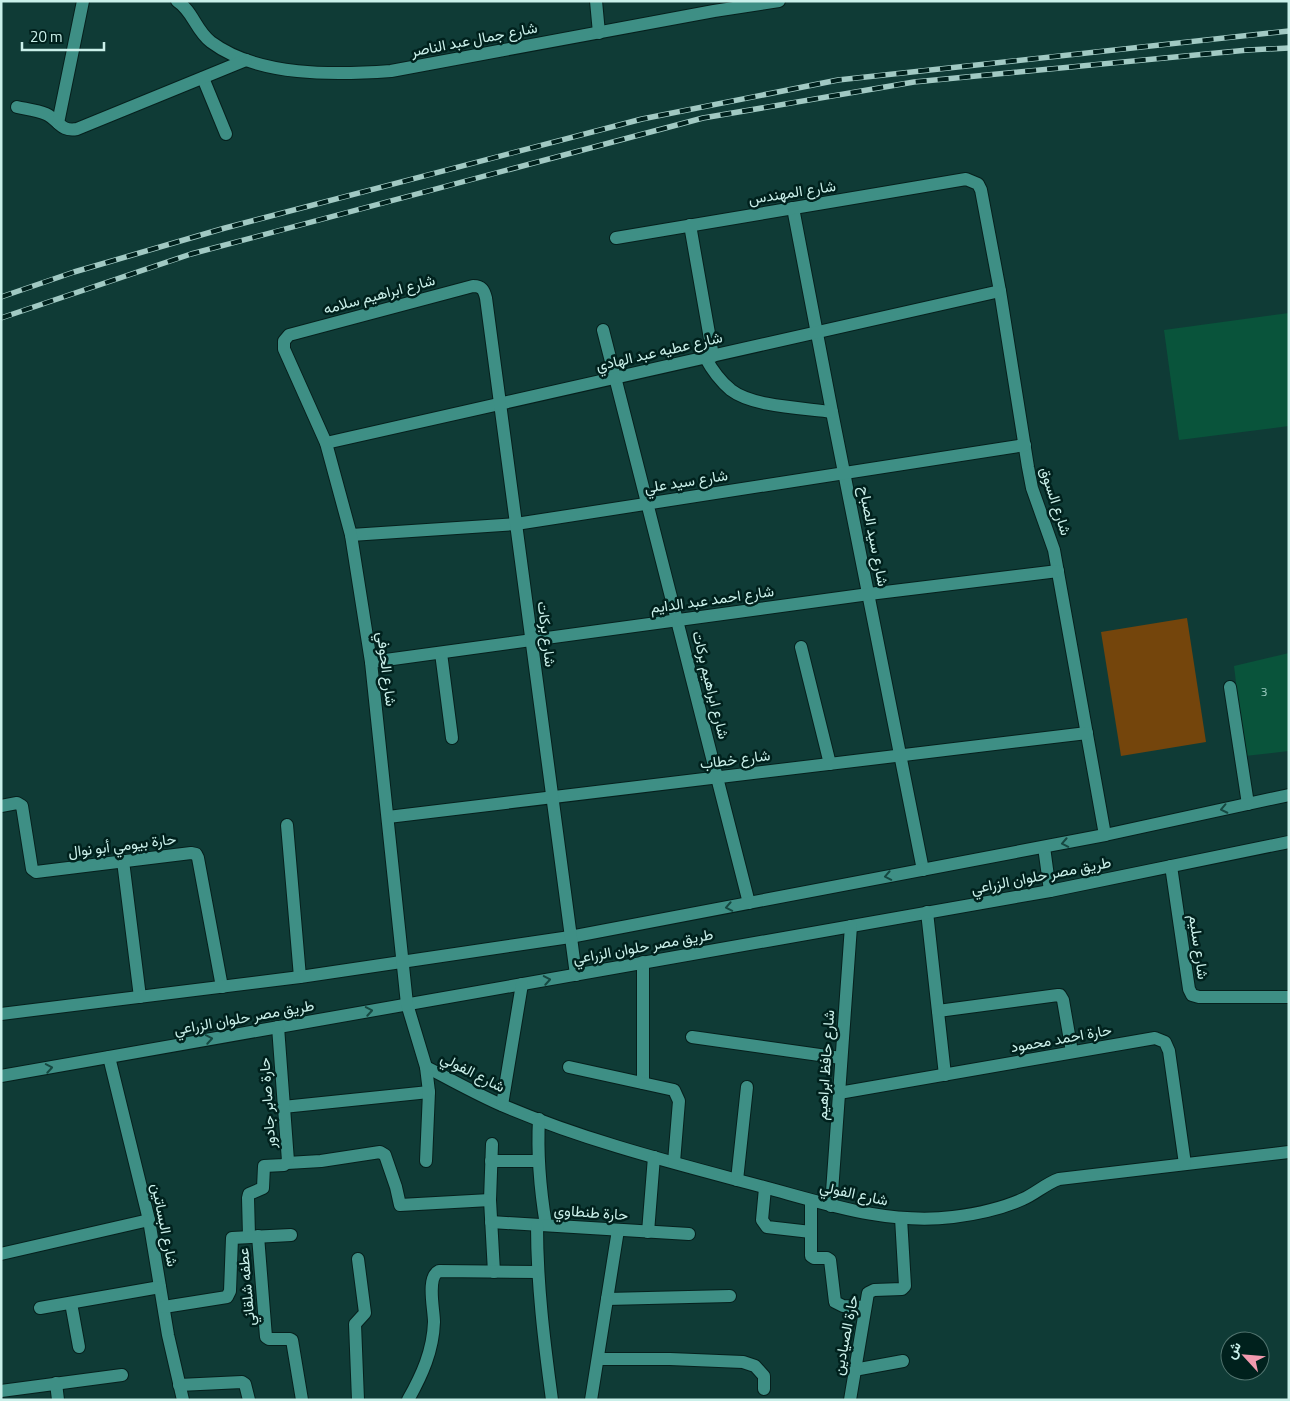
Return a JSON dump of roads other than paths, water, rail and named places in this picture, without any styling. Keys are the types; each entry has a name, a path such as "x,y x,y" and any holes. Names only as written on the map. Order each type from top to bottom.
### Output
{"street":[{"path":"58,123 83,1"},
{"name":"شارع جمال عبد الناصر","path":"177,1 183,5 198,28 210,41 246,60 282,69 354,74 391,71 714,11 779,1"},
{"path":"191,16 194,1"},
{"path":"596,1 598,33"},
{"path":"17,107 44,113 62,128 69,130 77,129 246,60"},
{"path":"203,78 226,134"},
{"name":"شارع المهندس","path":"616,238 966,179 972,180"},
{"name":"شارع السوق","path":"972,180 978,184 981,190 1000,291 1032,488 1050,536 1058,571 1105,835"},
{"name":"شارع سيد الصباح","path":"793,208 923,870"},
{"path":"690,225 709,356 716,376 732,391 752,401 832,412"},
{"name":"شارع ابراهيم سلامه","path":"284,349 284,341 289,335 473,286 478,286 484,290 486,298"},
{"name":"شارع عطيه عبد الهادي","path":"326,443 1000,291"},
{"name":"شارع بركات","path":"486,298 576,975"},
{"name":"شارع ابراهيم بركات","path":"603,330 750,903"},
{"name":"شارع الحوفي","path":"284,349 326,443 351,535 371,662 407,1004 426,1067 430,1092 426,1161"},
{"name":"شارع سيد علي","path":"351,535 516,524 1025,445"},
{"name":"شارع احمد عبد الدايم","path":"371,662 869,594 1058,571"},
{"path":"802,647 830,764"},
{"path":"441,653 452,738"},
{"path":"1230,687 1248,804"},
{"name":"شارع خطاب","path":"388,817 1087,732"},
{"name":"طريق مصر حلوان الزراعي","path":"1,1014 300,977 570,937 1105,835 1289,795"},
{"name":"حارة بيومي أبو نوال","path":"1,806 17,804 22,806 32,869 36,872 191,853 198,856 222,987"},
{"path":"287,825 300,977"},
{"name":"طريق مصر حلوان الزراعي","path":"1,1076 1050,891 1289,842"},
{"path":"1044,847 1050,891"},
{"path":"123,862 140,997"},
{"name":"شارع سليم","path":"1171,866 1189,989 1192,995 1199,997 1289,997"},
{"path":"927,912 945,1075"},
{"name":"شارع حافظ ابراهيم","path":"831,1206 851,926"},
{"path":"643,962 643,1083"},
{"path":"502,1105 522,984"},
{"path":"938,1011 1058,995 1063,1000 1072,1052"},
{"name":"حارة صابر جادور","path":"254,1236 249,1194 263,1188 264,1166 287,1164 288,1158 278,1027"},
{"path":"692,1037 842,1058"},
{"name":"حارة احمد محمود","path":"839,1093 1155,1038 1165,1042 1170,1050 1185,1164"},
{"name":"شارع البساتين","path":"110,1057 149,1220 168,1335 183,1400"},
{"name":"شارع الفولي","path":"426,1067 502,1105 539,1120 654,1157 831,1206 867,1214 901,1218 953,1217 984,1211 1023,1199 1058,1179 1289,1152"},
{"path":"569,1067 674,1090 678,1097 674,1162"},
{"path":"737,1180 748,1087"},
{"path":"283,1107 430,1092"},
{"path":"539,1120 538,1161 541,1225 537,1272 544,1346 552,1400"},
{"path":"492,1144 490,1200 494,1272"},
{"path":"287,1164 321,1162 380,1152 385,1155 400,1205 490,1200"},
{"path":"648,1232 654,1157"},
{"path":"491,1161 538,1161"},
{"path":"765,1188 763,1224 771,1228 811,1232"},
{"path":"811,1201 810,1254 812,1258 827,1258 831,1262 835,1302 843,1306 865,1307"},
{"name":"حارة الصيادين","path":"850,1400 868,1293 870,1291 902,1289 905,1286 901,1218"},
{"path":"1,1254 149,1220"},
{"name":"حارة طنطاوي","path":"491,1222 689,1234"},
{"path":"591,1400 618,1230"},
{"path":"164,1307 228,1297 230,1291 231,1239 234,1237 291,1235"},
{"name":"عطفه شلقاني","path":"254,1236 266,1337 269,1339 290,1338 292,1340 302,1400"},
{"path":"358,1259 365,1313 355,1324 358,1400"},
{"path":"408,1400 425,1368 431,1346 434,1322 433,1276 440,1271 537,1272"},
{"path":"40,1308 160,1287"},
{"path":"607,1299 730,1296"},
{"path":"72,1303 79,1348"},
{"path":"598,1358 743,1362 755,1366 764,1376 764,1390"},
{"path":"854,1370 903,1362"},
{"path":"1,1390 122,1375"},
{"path":"179,1385 242,1382 245,1384 249,1400"},
{"path":"56,1383 58,1400"}],"railway":[{"path":"1,297 74,272 225,228 642,119 838,80 1289,31"},
{"path":"1,318 191,254 703,118 914,82 1248,50 1289,48"}]}
